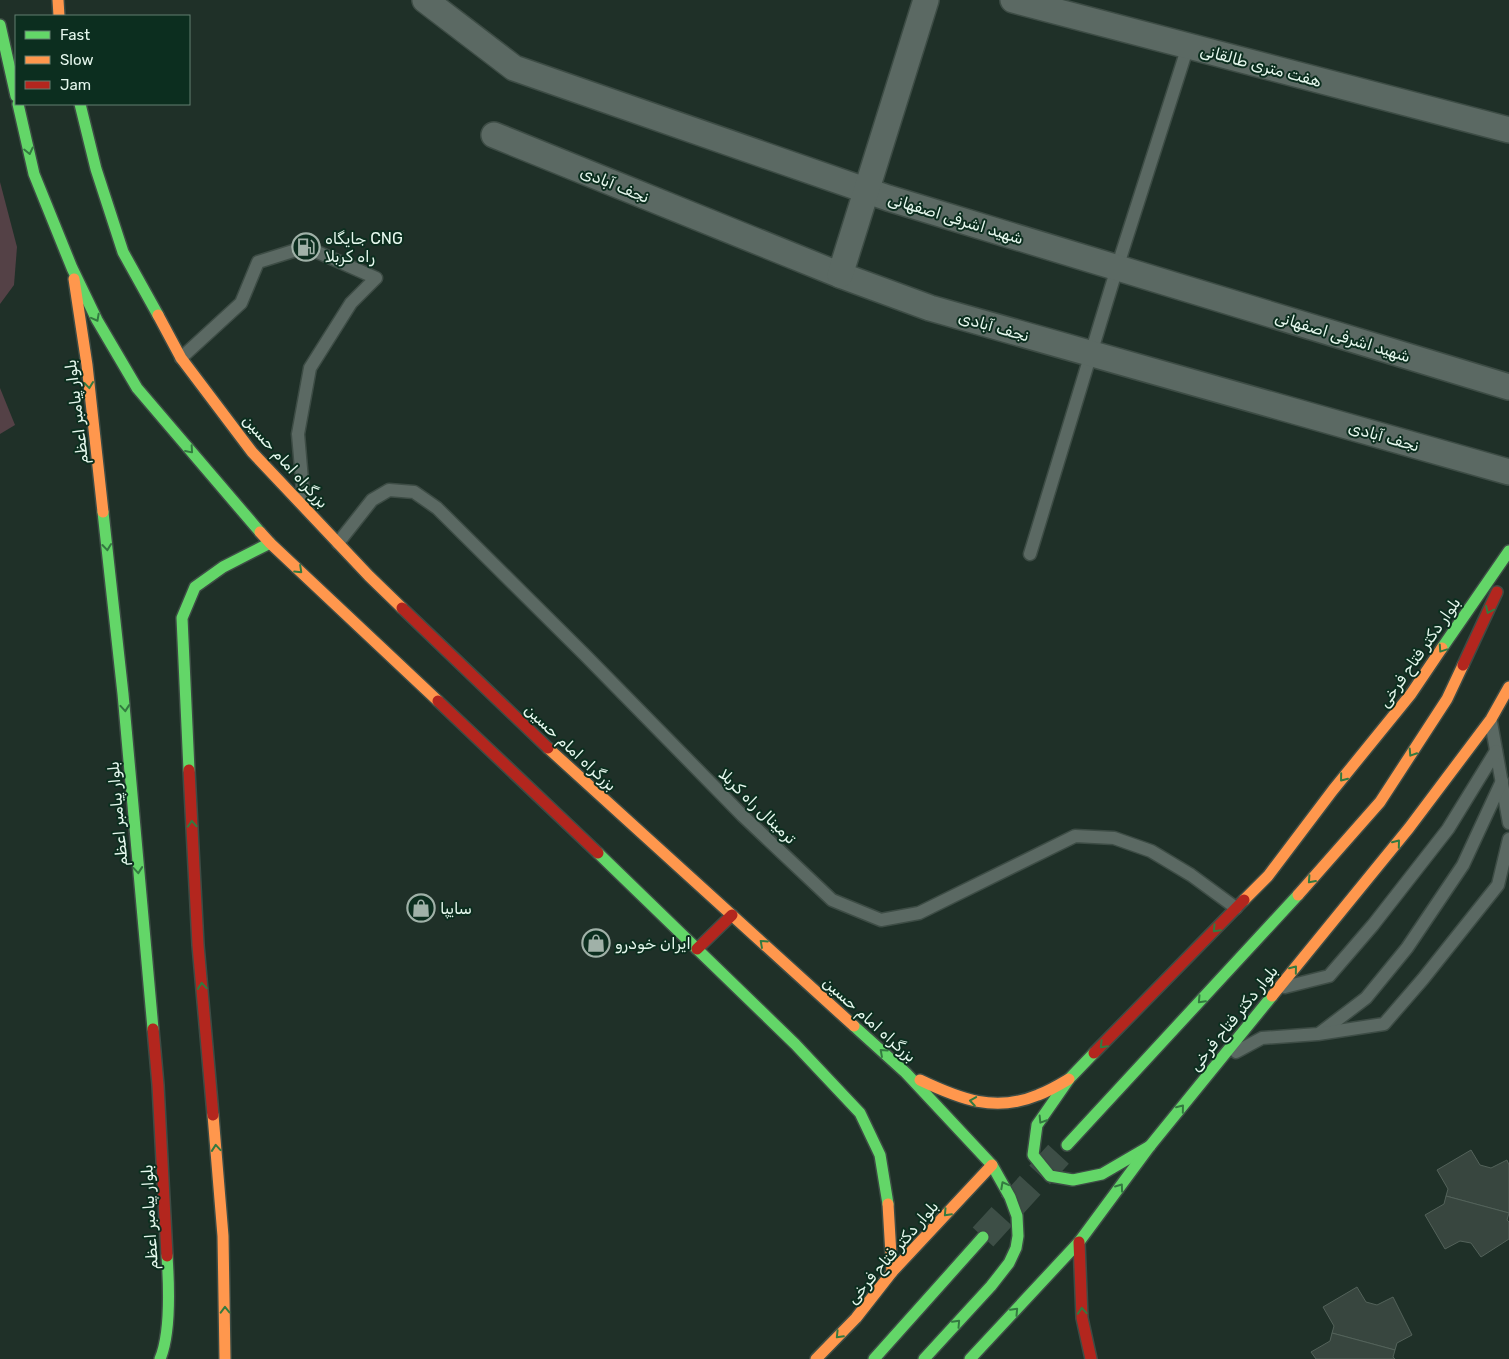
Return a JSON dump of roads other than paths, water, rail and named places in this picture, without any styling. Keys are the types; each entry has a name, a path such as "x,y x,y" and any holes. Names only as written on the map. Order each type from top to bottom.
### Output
{"main road":[{"path":"58,0 60,15"},
{"path":"0,25 15,92"},
{"path":"18,105 34,174 72,268 97,320 137,388 270,543 545,802 795,1044 860,1113 880,1155 887,1194 892,1272"},
{"name":"بزرگراه امام حسین","path":"80,105 96,169 123,252 181,358 252,452 369,576 575,774 906,1073 992,1165 1010,1197 1017,1216 1018,1236 1016,1248 1009,1263 991,1286 924,1359"},
{"name":"بلوار پیامبر اعظم","path":"72,268 87,364 122,684 158,1085 170,1286 165,1347 160,1359"},
{"path":"226,1359 223,1236 198,945 182,618 195,587 223,567 270,543"},
{"name":"بلوار دکتر فتاح فرخی","path":"1069,1079 1268,876 1333,790 1411,694 1509,551"},
{"path":"1067,1145 1288,906 1380,802 1447,699 1509,566"},
{"name":"بلوار دکتر فتاح فرخی","path":"970,1359 1079,1242 1150,1146 1500,715 1509,687"},
{"path":"697,949 732,915"},
{"path":"906,1073 961,1099 997,1105 1035,1097 1069,1079"},
{"path":"1069,1079 1037,1125 1033,1155 1050,1176 1073,1180 1102,1174 1150,1146"},
{"name":"بلوار دکتر فتاح فرخی","path":"816,1359 856,1318 892,1272 992,1165"},
{"path":"874,1359 983,1237"},
{"path":"1079,1242 1082,1318 1091,1359"}],"street":[{"name":"شهید اشرفی اصفهانی","path":"425,0 514,68 866,190 1509,387"},
{"path":"840,275 926,0"},
{"name":"هفت متری طالقانی","path":"1013,0 1509,130"},
{"name":"نجف آبادی","path":"494,135 840,275 930,308 1509,472"}],"lane":[{"path":"1030,554 1117,268 1188,46"},
{"path":"181,358 241,303 258,262 306,247 376,278 351,303 310,368 298,434 305,508"},
{"name":"ترمینال راه کربلا","path":"338,543 372,500 389,490 414,492 437,508 743,816 832,900 881,920 919,913 1075,836 1114,838 1151,851 1191,875 1236,908"},
{"path":"1500,715 1496,751 1509,823"},
{"path":"1278,989 1329,976 1373,925 1448,829 1496,751"},
{"path":"1318,1034 1366,998 1406,948 1463,865 1502,781"},
{"path":"1219,1062 1262,1038 1318,1034 1384,1024 1498,885 1509,839"}],"tunnel":[{"path":"983,1237 1067,1145"}],"place":[{"name":"جایگاه CNG راه کربلا","path":"306,247"},
{"name":"سایپا","path":"421,908"},
{"name":"ایران خودرو","path":"596,943"}]}
